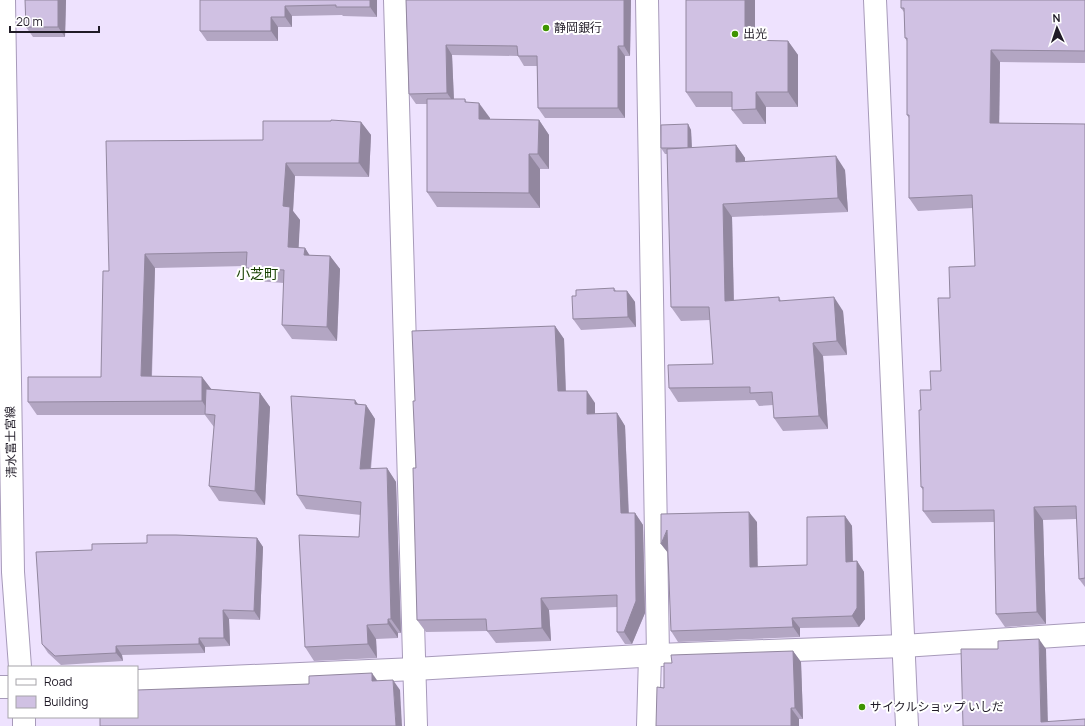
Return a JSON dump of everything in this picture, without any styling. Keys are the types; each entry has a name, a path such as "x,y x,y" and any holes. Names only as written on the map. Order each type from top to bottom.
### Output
{"street":[{"name":"清水富士宮線","path":"4,0 7,573 20,666"},
{"path":"395,0 416,726"},
{"path":"647,0 654,656 648,726"},
{"path":"875,0 907,726"},
{"path":"138,681 415,669 654,656 903,646 1085,634"}],"building":[{"path":"25,0 58,0 58,27 26,27"},
{"path":"200,0 370,0 370,7 336,7 336,5 285,6 285,17 271,17 271,31 200,31"},
{"path":"406,0 624,0 624,46 618,46 618,108 538,108 537,56 518,56 517,46 446,45 447,93 409,94"},
{"path":"686,0 745,0 745,40 788,41 788,92 756,92 756,109 732,110 732,92 686,92"},
{"path":"901,0 1085,0 1085,51 991,50 990,123 1085,124 1085,578 1079,579 1076,506 1034,507 1037,612 996,614 994,510 923,511 919,410 921,410 920,390 931,390 930,371 941,371 938,298 950,298 949,267 975,266 972,195 909,198 907,38 905,38 904,8 901,8"},
{"path":"427,99 465,99 465,102 479,103 479,119 539,120 538,154 529,154 529,193 427,192"},
{"path":"331,120 361,122 359,163 286,163 283,206 290,207 288,247 305,248 304,255 330,256 327,327 282,325 284,270 246,268 247,252 145,254 141,376 202,377 202,401 28,402 28,377 101,377 103,271 109,271 106,141 263,140 263,121"},
{"path":"688,124 688,148 661,148 661,125"},
{"path":"736,145 736,162 836,156 838,198 723,204 725,301 779,297 779,301 834,297 837,341 813,343 819,416 774,418 772,392 750,393 750,387 669,388 668,365 713,364 709,307 671,307 667,149"},
{"path":"614,288 614,291 627,291 628,317 573,319 572,296 576,296 576,290"},
{"path":"555,326 558,391 587,391 587,414 617,413 621,513 635,513 636,601 624,632 617,632 617,595 541,598 542,628 487,631 486,619 417,620 413,468 416,468 413,401 415,401 412,331"},
{"path":"206,389 260,393 255,491 209,486 215,415 205,414"},
{"path":"291,396 355,400 355,404 366,405 360,469 387,468 391,619 388,619 388,624 367,625 368,644 305,647 299,535 359,537 361,502 297,495"},
{"path":"749,512 750,567 807,565 807,517 845,516 846,562 857,561 857,608 852,616 792,618 793,627 671,631 667,530 661,544 661,514"},
{"path":"147,535 257,538 254,611 223,610 224,638 199,638 199,644 116,646 116,653 55,656 42,644 36,552 92,550 92,544 147,543"},
{"path":"1039,639 1041,722 1085,719 1085,726 963,726 961,649 998,649 998,641"},
{"path":"793,651 795,708 791,708 791,726 656,726 657,687 664,688 664,663 672,663 671,655"},
{"path":"372,673 372,681 393,680 396,726 100,726 100,718 138,718 138,690 309,684 309,676"}],"place":[{"name":"静岡銀行","path":"546,28"},
{"name":"出光","path":"735,34"},
{"name":"サイクルショップ いしだ","path":"862,707"}],"district":[{"name":"小芝町","path":"257,274"}]}
